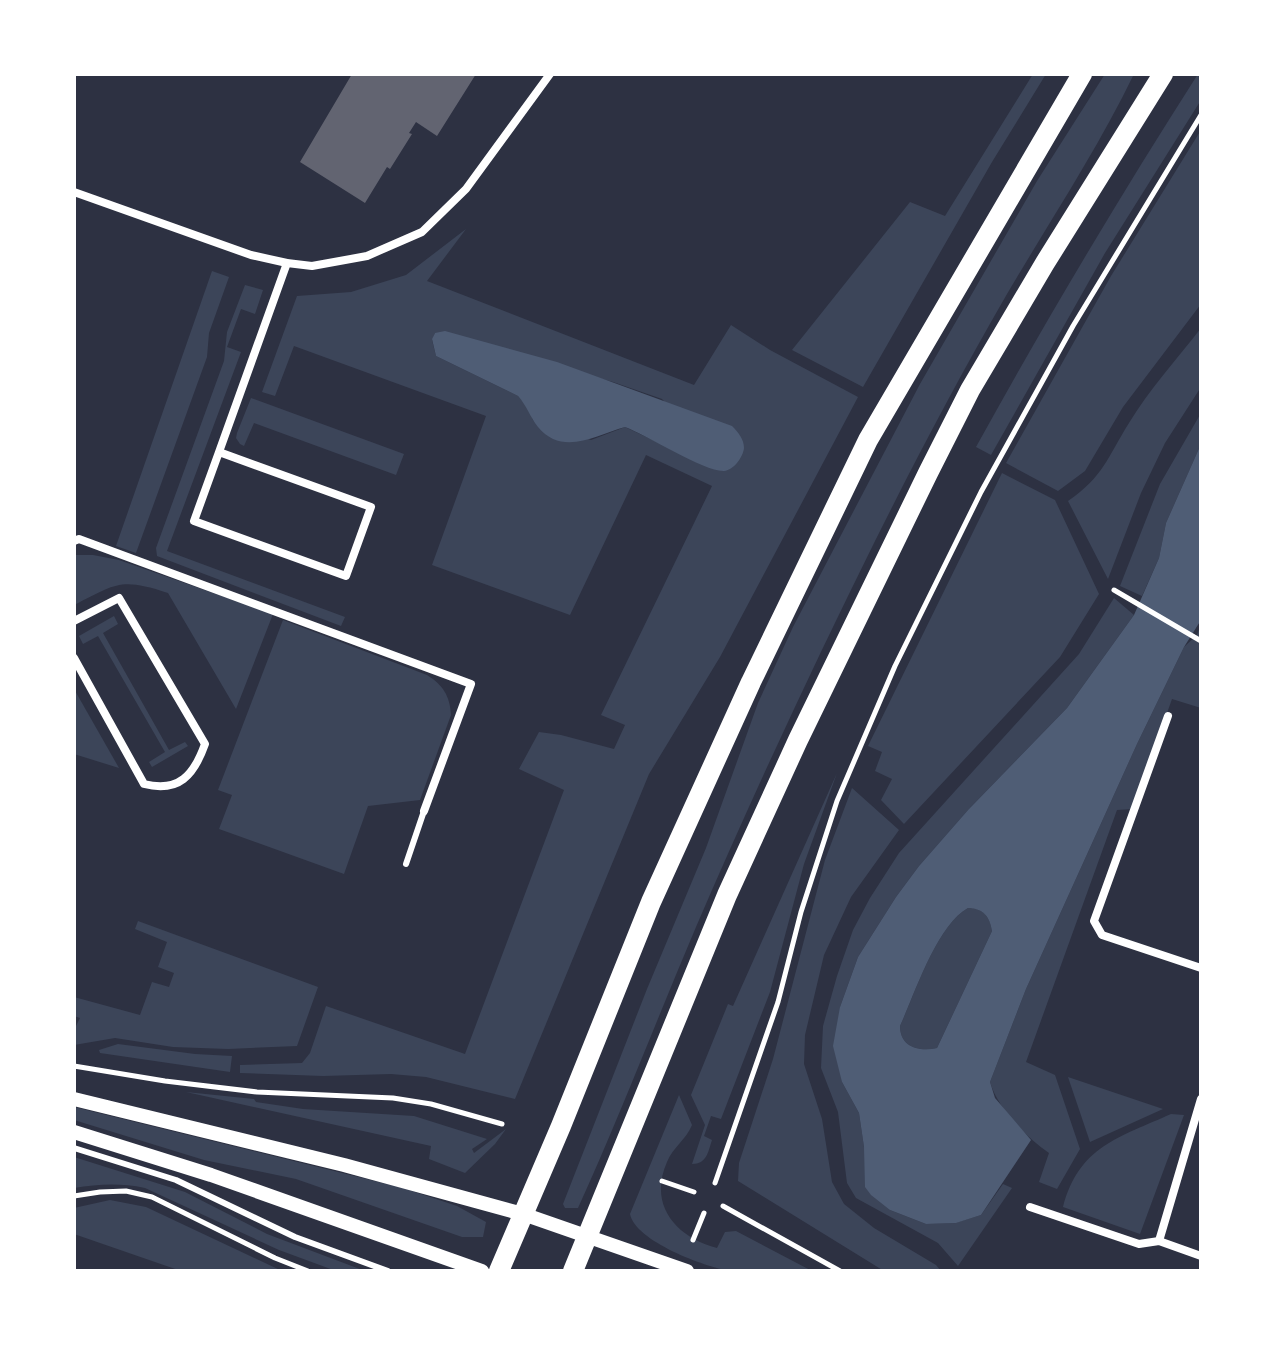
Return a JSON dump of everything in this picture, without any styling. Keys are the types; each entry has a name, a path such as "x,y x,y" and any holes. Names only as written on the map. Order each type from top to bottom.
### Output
{"main road":[{"path":"499,1271 651,902 751,682 861,454 914,358 1082,74"},
{"path":"573,1271 727,895 798,740 928,473 970,390 1163,74"}],"street":[{"path":"74,192 251,255 287,263 312,266 367,256 422,232 466,189 550,74"},
{"path":"219,452 371,507 346,576 194,521 287,263"},
{"path":"74,541 79,539 471,684 424,811"},
{"path":"74,621 119,598 205,744 198,764 183,780 162,788 144,784 74,658"},
{"path":"1168,716 1094,921 1102,935 1201,968"},
{"path":"74,1099 344,1165 523,1214 687,1271"},
{"path":"1159,1241 1201,1099"},
{"path":"74,1132 211,1175 482,1271"},
{"path":"1030,1207 1139,1244 1159,1241 1201,1256"}],"lane":[{"path":"406,864 424,811"},
{"path":"74,1148 176,1180 295,1237 388,1271"}],"path":[{"path":"715,1183 778,1002 801,912 837,801 895,666 981,492 1073,326 1201,115"},
{"path":"1114,590 1201,641"},
{"path":"74,1066 257,1092 393,1098 431,1104 502,1124"},
{"path":"662,1181 694,1192"},
{"path":"74,1196 126,1191 152,1197 308,1271"},
{"path":"723,1206 840,1271"},
{"path":"693,1240 704,1213"}],"shaded area":[{"path":"1033,74 1046,74 863,387 792,350 910,202 945,216"},
{"path":"1105,74 1134,74 1089,158 972,355 875,541 739,830 578,1208 565,1208 563,1204 706,848 758,703 793,627 920,384 1037,181"},
{"path":"1198,74 1201,74 1201,100 1105,253 991,455 976,447 1084,259"},
{"path":"1201,130 1201,304 1123,407 1085,471 1058,491 1006,463 1111,276"},
{"path":"466,229 427,281 694,385 731,325 770,350 858,397 720,657 649,774 515,1099 426,1077 240,1073 240,1065 302,1063 310,1053 326,1006 465,1054 564,790 519,769 539,732 614,749 625,725 601,715 712,486 646,455 570,615 432,565 486,416 294,346 275,396 262,392 297,296 351,292 406,275","holes":["435,333 613,382 662,399 724,471 625,427 591,440 533,420 528,407 518,396 436,356 432,340"]},
{"path":"212,271 229,277 209,333 207,357 136,553 116,546"},
{"path":"245,285 263,290 255,314 241,309 227,347 241,352 167,551 345,617 341,626 157,556 156,548 224,361 227,332"},
{"path":"1201,328 1201,387 1165,443 1141,493 1108,579 1068,501 1097,475 1145,399"},
{"path":"445,331 557,362 732,426 743,442 742,455 731,468 715,470 625,427 580,441 558,441 538,427 518,396 436,356 432,339 435,333"},
{"path":"251,398 404,454 396,475 254,423 244,446 240,444 237,433"},
{"path":"1201,413 1201,444 1166,523 1159,558 1142,596 1120,586 1160,484"},
{"path":"1201,444 1201,620 1184,647 1137,744 1026,989 990,1082 995,1098 1031,1140 981,1215 956,1223 926,1224 890,1210 865,1187 859,1113 842,1082 833,1046 840,1007 858,957 919,866 968,810 1067,708 1134,615 1159,558 1166,523","holes":["968,908 985,914 992,931 937,1048 917,1048 903,1039 900,1026 937,944 946,929"]},
{"path":"1002,473 1055,500 1099,594 1060,657 904,824 881,800 892,779 875,771 882,752 868,746"},
{"path":"74,555 119,560 273,614 236,709 168,593 139,585 119,585 74,605"},
{"path":"1114,598 1134,615 1067,708 968,810 919,866 858,957 840,1007 842,1082 859,1113 864,1147 890,1210 926,1224 955,1223 981,1215 1003,1184 1012,1188 958,1266 938,1243 856,1198 847,1183 838,1112 821,1068 823,1026 853,930 899,853 1079,654"},
{"path":"114,616 118,624 103,633 169,750 185,742 188,746 152,767 149,762 165,752 98,636 83,644 79,636"},
{"path":"283,620 427,675 441,687 449,702 451,715 420,800 368,806 344,874 219,829 232,795 218,790"},
{"path":"1201,624 1201,708 1172,699 1133,809 1117,810 1026,1062 1055,1075 1080,1149 1057,1189 1039,1182 1049,1153 1014,1122 999,1102 990,1082 1026,989 1137,744 1184,647 1197,635"},
{"path":"74,689 119,768 74,754"},
{"path":"837,773 804,864 770,992 721,1119 711,1116 704,1136 712,1140 708,1153 704,1160 692,1164 705,1125 691,1095 728,1004 733,1006"},
{"path":"852,788 899,830 851,897 824,955 805,1035 804,1064 822,1119 832,1182 844,1204 874,1228 941,1271 884,1271 738,1181 739,1163 773,1059 825,860"},
{"path":"968,908 985,914 992,931 937,1048 917,1048 903,1039 900,1026 937,944 946,929"},
{"path":"138,921 318,987 297,1046 228,1049 173,1047 115,1038 74,1045 74,1030 80,1018 74,1016 74,997 140,1015 152,982 169,987 174,973 158,967 167,942 135,929"},
{"path":"118,1044 232,1056 230,1072 100,1053 99,1050"},
{"path":"1068,1077 1163,1109 1090,1142"},
{"path":"186,1092 254,1099 256,1102 303,1109 414,1116 487,1139 472,1149 474,1153 506,1129 465,1173 429,1159 431,1146"},
{"path":"679,1095 692,1125 667,1162 662,1178 661,1192 670,1217 689,1236 702,1243 717,1248 725,1232 736,1231 812,1271 750,1273 719,1269 657,1243 635,1224 630,1214"},
{"path":"74,1107 403,1188 457,1206 486,1222 483,1237 462,1237 296,1179 204,1160 74,1120"},
{"path":"1171,1114 1184,1115 1140,1234 1063,1207 1070,1186 1091,1157 1119,1137"},
{"path":"74,1157 185,1192 267,1234 365,1271 336,1271 279,1250 145,1188 110,1185 74,1188"},
{"path":"110,1200 146,1207 282,1271 181,1271 74,1234 74,1208"}],"building":[{"path":"352,74 476,74 437,136 416,122 390,169 387,167 365,203 300,162"}]}
